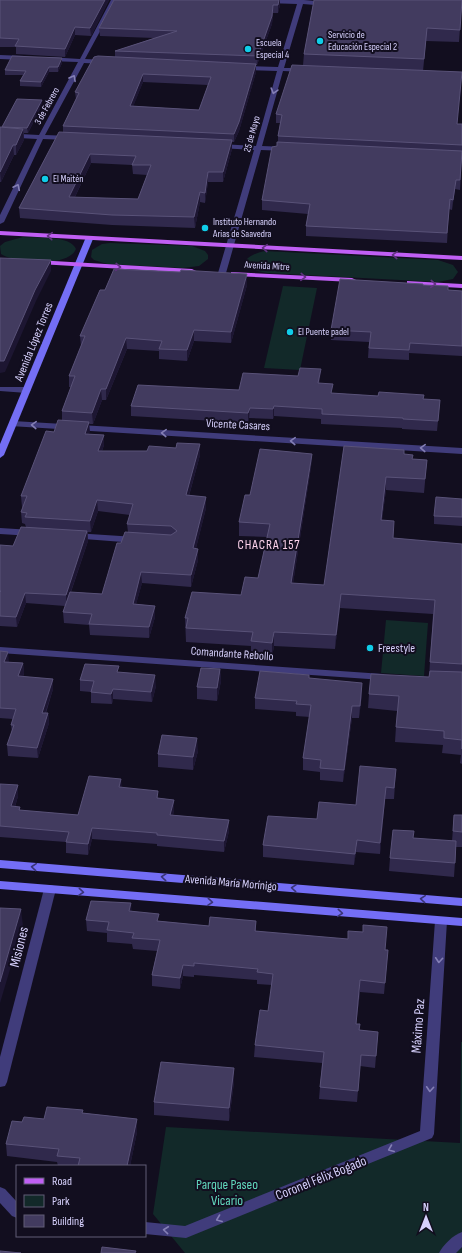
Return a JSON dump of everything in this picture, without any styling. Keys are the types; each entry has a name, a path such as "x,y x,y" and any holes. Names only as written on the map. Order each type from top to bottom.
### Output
{"main road":[{"name":"Avenida Mitre","path":"0,233 462,258"},
{"name":"Avenida López Torres","path":"0,454 89,239"},
{"path":"28,262 200,272"},
{"name":"Avenida Mitre","path":"219,273 358,280"},
{"path":"406,283 462,286"},
{"name":"Avenida María Morínigo","path":"0,864 462,902"},
{"name":"Avenida María Morínigo","path":"0,885 462,922"}],"street":[{"name":"3 de Febrero","path":"0,222 41,137 83,61 114,0"},
{"path":"262,1 300,1 331,4"},
{"name":"25 de Mayo","path":"219,273 230,246 300,1"},
{"path":"0,57 30,59"},
{"path":"38,59 114,62"},
{"path":"233,67 312,71"},
{"path":"0,135 80,139"},
{"path":"212,145 297,150"},
{"path":"0,388 27,390"},
{"name":"Vicente Casares","path":"13,424 462,451"},
{"path":"0,530 39,533"},
{"path":"62,535 147,541"},
{"name":"Comandante Rebollo","path":"0,650 390,678"},
{"name":"Misiones","path":"0,1082 50,889"},
{"name":"Máximo Paz","path":"427,1134 441,921"},
{"name":"Coronel Félix Bogado","path":"146,1228 186,1232 427,1134"},
{"path":"0,1193 16,1211"},
{"path":"446,1253 462,1238"}],"green space":[{"path":"23,237 60,239 67,241 76,249 71,255 63,259 41,262 18,260 1,254 0,246 5,242"},
{"path":"102,244 192,246 205,251 208,255 208,259 199,266 183,268 107,264 94,260 91,257 92,250"},
{"path":"265,251 438,260 453,265 458,272 453,279 438,282 267,273 247,266 246,263 250,256"},
{"name":"El Puente padel","path":"283,286 317,288 300,370 264,368"},
{"path":"386,620 428,623 424,676 381,673"},
{"name":"Parque Paseo Vicario","path":"461,1042 462,1253 185,1253 153,1214 166,1127 460,1143"}],"building":[{"path":"0,0 105,0 90,28 75,27 65,49 15,46 19,39 0,38"},
{"path":"114,0 279,0 278,5 273,5 272,16 258,56 115,51 177,31 99,28"},
{"path":"314,0 462,0 460,30 427,28 424,59 304,54"},
{"path":"12,56 62,58 58,67 49,67 41,82 20,81 26,71 5,70"},
{"path":"94,57 256,64 234,134 63,126 79,93 75,92","holes":["143,74 211,77 199,110 130,106"]},
{"path":"292,65 462,72 457,124 462,124 462,145 278,136 282,115 276,114"},
{"path":"17,99 42,100 27,128 2,127"},
{"path":"0,127 23,129 16,145 13,145 0,172"},
{"path":"59,132 232,140 223,172 208,172 205,193 200,192 194,217 112,215 19,208","holes":["90,154 136,156 132,165 151,165 138,199 69,197"]},
{"path":"277,142 462,151 460,180 456,180 453,200 450,199 447,233 306,226 310,204 262,200 272,147 277,146"},
{"path":"0,258 51,260 35,290 4,361 0,361"},
{"path":"114,269 180,272 181,270 247,274 231,332 194,330 187,350 159,349 162,341 126,338 106,389 101,389 92,413 62,411 75,376 69,376 85,336 80,336 100,290 105,290"},
{"path":"340,279 448,286 448,290 462,291 462,346 410,343 409,350 369,348 371,332 331,330"},
{"path":"300,368 321,369 318,383 333,384 331,393 378,396 379,392 424,395 423,399 440,400 438,421 322,414 322,409 274,406 273,409 250,408 248,413 131,406 138,385 239,390 243,373 298,376"},
{"path":"58,420 89,422 85,434 104,435 98,451 147,451 149,446 176,448 177,443 200,444 186,495 206,497 193,548 198,549 191,575 141,572 133,604 155,606 149,627 89,624 92,614 63,612 70,592 102,594 117,543 121,543 125,532 171,535 177,531 171,526 127,524 133,504 97,500 90,521 25,517 27,513 21,512 27,496 21,496 46,431 54,432"},
{"path":"344,446 404,450 404,454 413,455 412,459 427,460 425,479 386,477 381,520 394,521 393,538 462,544 462,664 430,662 435,600 341,594 336,635 274,632 272,643 251,641 253,632 186,628 188,618 185,618 192,592 241,595 245,577 258,578 270,524 239,522 245,495 250,495 260,449 312,454 291,583 324,585"},
{"path":"436,497 462,499 462,517 434,516"},
{"path":"21,527 87,531 66,595 25,593 16,617 0,616 0,545 13,546"},
{"path":"0,651 8,652 4,662 23,663 18,676 53,679 42,713 48,713 37,748 7,745 14,725 11,725 16,709 0,708"},
{"path":"85,664 119,666 117,672 155,675 151,692 113,689 111,694 91,692 94,681 80,680"},
{"path":"201,668 220,669 217,688 197,687"},
{"path":"260,671 309,675 309,678 362,683 360,706 352,706 344,770 320,768 321,760 303,758 311,705 296,704 297,701 255,698"},
{"path":"430,671 462,672 462,740 444,738 444,731 396,727 399,696 369,694 371,674 429,677"},
{"path":"162,735 197,738 193,757 158,754"},
{"path":"360,766 396,769 394,788 386,787 380,843 357,840 355,854 263,845 268,816 317,819 319,802 356,805"},
{"path":"89,776 121,779 119,787 158,791 157,798 174,800 170,815 229,820 224,841 157,835 157,833 92,828 88,844 66,842 69,832 0,826 0,784 18,785 11,806 20,807 19,810 78,815"},
{"path":"454,815 462,815 462,832 453,831"},
{"path":"393,830 414,831 413,838 456,841 455,863 390,858"},
{"path":"91,901 131,903 129,911 159,914 157,921 209,926 210,917 256,921 255,931 348,939 348,931 363,932 363,925 387,927 385,950 388,950 385,983 360,980 356,1024 360,1024 359,1030 378,1032 376,1056 361,1055 358,1091 320,1087 324,1052 255,1045 260,1010 268,1011 273,974 257,972 258,969 194,963 194,966 183,965 180,978 152,975 160,940 132,938 134,933 107,930 109,922 86,920"},
{"path":"0,908 21,909 0,982"},
{"path":"161,1062 234,1068 229,1108 154,1102"},
{"path":"47,1107 83,1110 82,1113 137,1119 127,1165 78,1165 80,1158 57,1156 59,1149 6,1144 12,1121 22,1122 24,1117 44,1119"},
{"path":"102,1247 136,1251 135,1253 101,1253"},
{"path":"0,1251 21,1253 0,1253"}],"place":[{"name":"Servicio de Educación Especial 2","path":"320,41"},
{"name":"Escuela Especial 4","path":"248,49"},
{"name":"El Maitén","path":"45,179"},
{"name":"Instituto Hernando Arias de Saavedra","path":"205,228"},
{"name":"El Puente padel","path":"290,332"},
{"name":"Freestyle","path":"370,648"}],"district":[{"name":"CHACRA 157","path":"269,545"}]}
